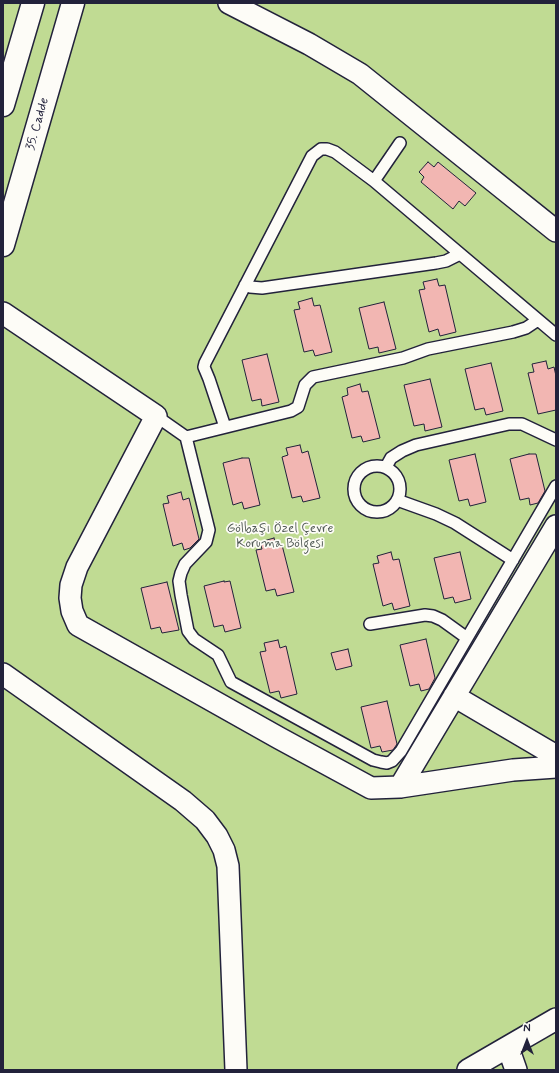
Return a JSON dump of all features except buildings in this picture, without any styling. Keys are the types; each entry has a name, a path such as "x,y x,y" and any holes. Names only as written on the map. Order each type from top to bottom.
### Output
{"street":[{"path":"3,105 33,3"},
{"name":"35. Cadde","path":"3,245 73,3"},
{"path":"229,3 309,44 360,74 556,231"},
{"path":"3,313 156,416 77,567 71,586 70,598 72,611 78,625 371,788 400,787 513,770 556,767"},
{"path":"400,787 556,526"},
{"path":"3,674 183,801 205,820 217,836 224,850 228,866 236,1070"},
{"path":"454,696 556,756"},
{"path":"468,1070 556,1019"},
{"path":"508,1047 516,1070"}],"lane":[{"path":"374,181 400,143"},
{"path":"225,427 204,367 205,363 312,156 321,149 328,149 335,152 374,181 556,335"},
{"path":"245,285 262,288 436,263 446,261 460,254"},
{"path":"186,437 291,411 298,407 304,385 313,377 403,358 428,350 513,332 526,328 538,320"},
{"path":"156,416 186,437 209,530 206,542 185,564 180,573 180,595 188,631 194,639 218,655 231,682 373,760 387,763 392,761 401,750 556,486"},
{"path":"386,468 391,458 416,445 509,424 522,424 556,440"},
{"path":"376,466 386,468 394,473 399,481 400,490 398,500 383,512 373,512 364,508 357,502 354,492 354,483 359,474 367,468 376,466"},
{"path":"398,500 436,514 455,523 513,560"},
{"path":"370,624 425,615 433,616 442,620 467,638"}],"green space":[{"name":"Gölbaşı Özel Çevre Koruma Bölgesi","path":"3,3 556,3 556,1070 3,1070"}]}
